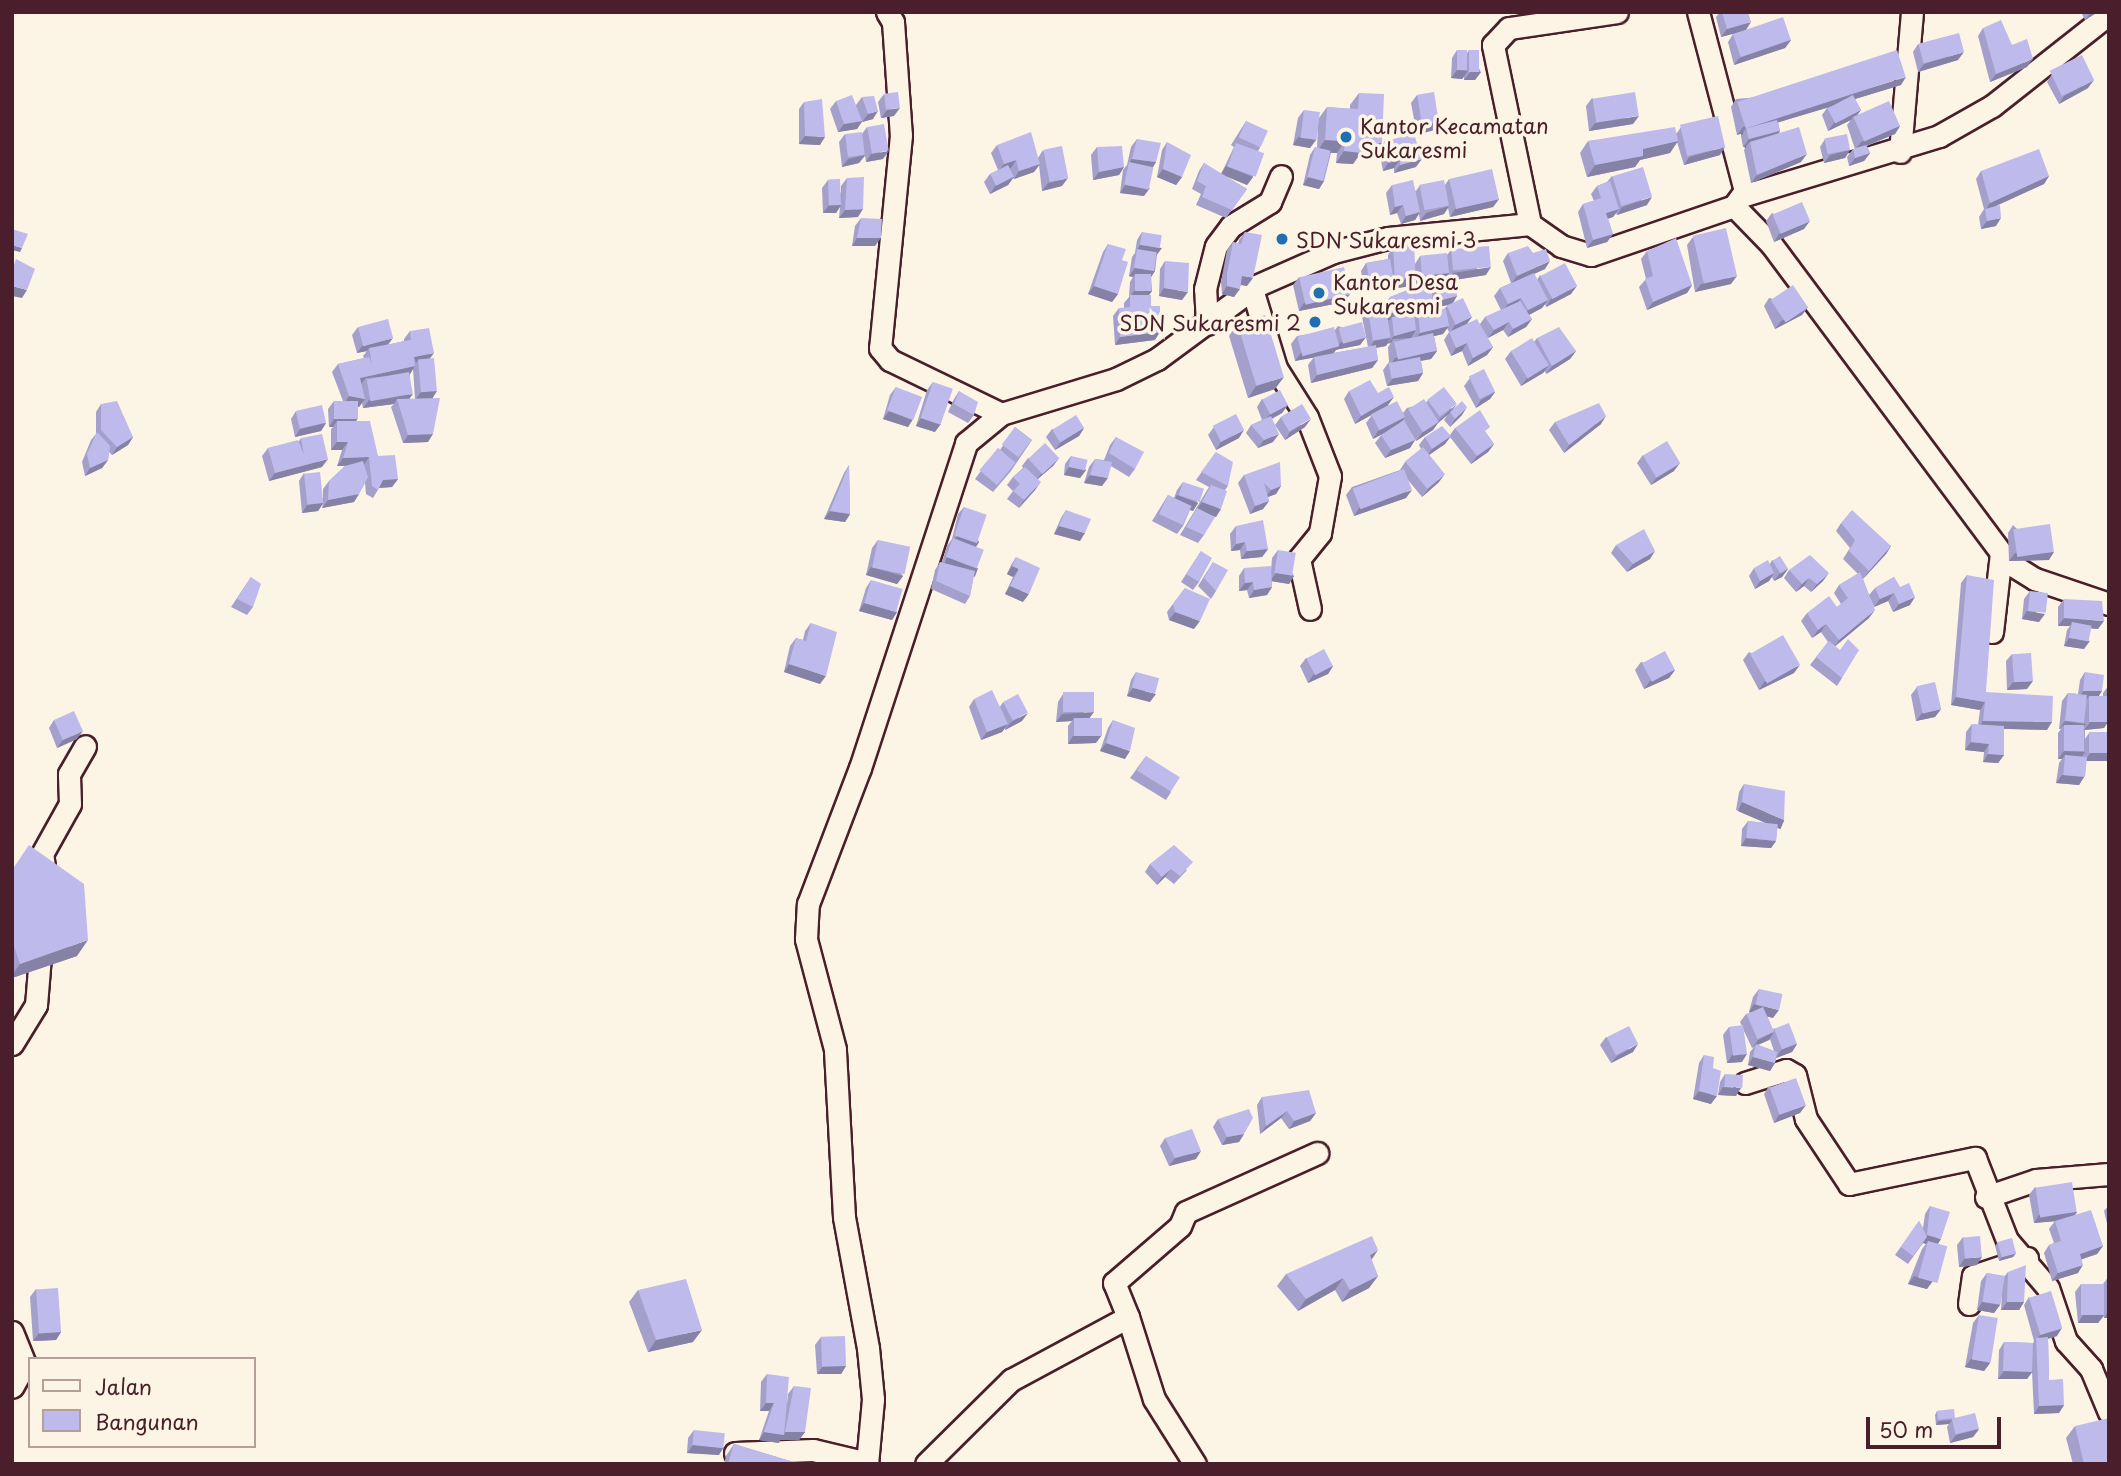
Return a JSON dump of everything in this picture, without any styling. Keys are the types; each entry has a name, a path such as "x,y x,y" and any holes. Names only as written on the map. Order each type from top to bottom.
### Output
{"street":[{"path":"887,12 897,49 901,135 880,348 890,360 1000,414"},
{"path":"1530,224 1493,45 1509,28 1618,12"},
{"path":"1698,12 1739,200 2001,553 2035,579 2109,604"},
{"path":"1900,152 1912,12"},
{"path":"734,1453 813,1450 867,1463 873,1399 868,1348 844,1217 835,1049 806,939 808,904 860,768 966,443 1000,414 1116,379 1207,324 1252,289 1333,252 1388,239 1530,224 1561,246 1591,255 1739,200 1900,152 1992,106 2109,14"},
{"path":"1207,324 1205,289 1216,246 1231,226 1270,202 1282,176"},
{"path":"1252,289 1276,368 1321,446 1330,476 1320,533 1299,559 1310,609"},
{"path":"1992,632 2001,553"},
{"path":"47,903 42,853 70,804 69,774 85,746"},
{"path":"12,1044 36,1005 44,925"},
{"path":"1745,1083 1786,1070 1795,1074 1806,1119 1842,1181 1854,1185 1966,1156 1979,1164 1986,1198 2007,1240 2027,1258 2048,1288 2070,1348 2091,1369 2107,1401"},
{"path":"1195,1464 1154,1399 1128,1317 1114,1283 1180,1226 1186,1212 1317,1153"},
{"path":"1986,1198 2036,1180 2109,1174"},
{"path":"1969,1304 1973,1276 2027,1258"},
{"path":"926,1464 1011,1381 1128,1317"},
{"path":"12,1332 25,1364 12,1387"}],"building":[{"path":"1722,12 1748,12 1751,22 1727,29"},
{"path":"1783,17 1791,40 1741,57 1733,34"},
{"path":"2001,20 2012,45 2027,39 2033,59 1996,74 1983,28"},
{"path":"1959,33 1964,52 1924,63 1918,44"},
{"path":"1457,50 1467,50 1467,70 1457,70"},
{"path":"1469,50 1479,50 1479,72 1469,72"},
{"path":"1897,50 1906,77 1746,129 1737,102"},
{"path":"2082,55 2094,80 2062,96 2050,71"},
{"path":"898,92 900,108 886,110 884,94"},
{"path":"1434,92 1439,122 1422,124 1417,95"},
{"path":"1635,92 1639,116 1596,122 1593,99"},
{"name":"Kantor Kecamatan Sukaresmi","path":"1359,93 1384,94 1382,143 1362,142 1361,153 1344,151 1345,141 1325,140 1327,107 1358,109"},
{"path":"852,95 862,121 844,124 836,101"},
{"path":"1853,95 1861,110 1835,124 1827,109"},
{"path":"874,96 878,111 868,114 862,97"},
{"path":"822,99 825,137 805,136 804,102"},
{"path":"1889,101 1900,126 1864,142 1853,117"},
{"path":"1304,110 1320,112 1316,140 1301,138"},
{"path":"1718,116 1725,147 1687,156 1680,125"},
{"path":"1777,120 1780,131 1749,139 1746,128"},
{"path":"1246,121 1268,131 1261,147 1239,137"},
{"path":"884,124 889,151 872,154 867,127"},
{"path":"1675,127 1678,141 1643,149 1643,156 1595,165 1588,141"},
{"path":"1799,127 1807,154 1757,175 1750,142"},
{"path":"862,132 865,155 848,157 845,134"},
{"path":"1031,132 1040,164 1019,171 1016,160 1004,164 997,145"},
{"path":"1414,134 1422,159 1400,165 1400,160 1388,163 1385,141"},
{"path":"1847,134 1850,150 1827,154 1824,138"},
{"path":"1137,139 1161,143 1156,162 1132,159"},
{"path":"1167,142 1191,155 1182,177 1163,169"},
{"path":"1236,143 1264,153 1256,177 1227,166"},
{"path":"1866,145 1870,153 1855,158 1853,149"},
{"path":"1062,146 1068,178 1050,182 1043,150"},
{"path":"1122,146 1124,167 1099,172 1097,147"},
{"path":"1315,147 1331,151 1323,181 1308,177"},
{"path":"2039,149 2049,176 1990,203 1981,171"},
{"path":"1129,162 1153,167 1149,190 1124,184"},
{"path":"1204,163 1247,189 1232,210 1202,197 1206,186 1197,181"},
{"path":"1008,165 1014,177 996,186 990,174"},
{"path":"1643,167 1652,197 1621,206 1612,176"},
{"path":"1492,169 1499,199 1456,209 1449,179"},
{"path":"864,177 863,209 845,210 847,178"},
{"path":"828,179 840,179 841,205 829,205"},
{"path":"1413,180 1420,212 1406,216 1403,205 1395,207 1392,185"},
{"path":"1444,180 1449,206 1424,210 1419,185"},
{"path":"1610,181 1619,209 1606,213 1613,234 1593,240 1583,204 1601,198 1597,186"},
{"path":"1802,202 1810,221 1781,234 1773,215"},
{"path":"2000,205 2001,218 1987,221 1985,209"},
{"path":"861,218 882,219 881,238 857,238"},
{"path":"1726,228 1737,276 1704,283 1693,236"},
{"path":"12,229 28,234 22,248 12,245"},
{"path":"1142,232 1162,235 1160,248 1140,245"},
{"path":"1245,232 1262,235 1253,278 1242,276 1240,289 1227,286 1227,274 1233,242 1241,244"},
{"path":"1676,238 1692,285 1653,302 1645,279 1653,276 1647,251"},
{"path":"1108,244 1126,249 1122,260 1128,262 1118,294 1094,286"},
{"path":"1414,244 1416,278 1395,279 1393,245"},
{"path":"1489,246 1491,267 1453,270 1451,249"},
{"path":"1528,246 1533,253 1546,249 1550,261 1517,276 1508,253"},
{"path":"1137,249 1157,252 1154,271 1134,268"},
{"path":"1447,253 1449,273 1422,276 1420,256"},
{"path":"16,259 35,269 27,290 12,286 12,270"},
{"path":"1390,259 1393,276 1369,280 1366,263"},
{"path":"1165,261 1189,263 1188,292 1164,288"},
{"path":"1565,263 1577,286 1552,299 1540,276"},
{"name":"Kantor Desa Sukaresmi","path":"1344,267 1350,294 1305,305 1299,277"},
{"path":"1534,273 1548,300 1528,310 1521,298 1508,304 1500,288"},
{"path":"1135,274 1151,274 1151,291 1135,291"},
{"path":"1454,277 1457,296 1438,301 1436,280"},
{"path":"1431,281 1433,304 1391,313 1390,297"},
{"path":"1793,285 1808,307 1786,322 1771,300"},
{"path":"1130,295 1151,295 1151,306 1160,306 1160,332 1120,337 1119,308 1130,307"},
{"path":"1463,298 1472,317 1456,325 1447,306"},
{"path":"1520,301 1532,319 1513,329 1509,322 1494,330 1485,317"},
{"path":"1385,302 1391,338 1373,340 1367,305"},
{"path":"1446,309 1449,326 1420,333 1418,312"},
{"path":"1414,313 1416,330 1394,336 1392,317"},
{"path":"1265,315 1284,377 1256,386 1237,323"},
{"path":"388,319 393,338 363,346 358,327"},
{"path":"1477,319 1493,347 1473,358 1467,343 1456,348 1449,332"},
{"path":"1362,322 1366,337 1343,344 1339,328"},
{"path":"1334,327 1339,346 1302,356 1297,337"},
{"path":"1559,327 1576,351 1552,366 1537,338"},
{"path":"429,328 434,353 414,357 415,366 360,378 365,399 349,396 338,364 369,357 372,364 369,348 411,340 410,331"},
{"path":"1433,333 1437,351 1398,360 1394,342"},
{"path":"1532,338 1549,365 1528,378 1511,351"},
{"path":"1376,345 1378,360 1317,375 1314,357"},
{"path":"1420,357 1423,373 1392,379 1389,363"},
{"path":"434,358 437,391 421,392 418,359"},
{"path":"1484,369 1495,391 1480,399 1469,376"},
{"path":"409,372 413,394 370,401 367,379"},
{"path":"1370,380 1378,393 1389,387 1394,397 1361,416 1349,391"},
{"path":"933,382 953,389 940,425 921,418"},
{"path":"896,387 922,397 913,420 887,410"},
{"path":"1444,387 1457,404 1440,416 1427,400"},
{"path":"1280,390 1288,405 1270,414 1262,399"},
{"path":"959,391 978,402 974,415 954,404"},
{"path":"440,398 433,434 408,435 397,399"},
{"path":"1424,399 1439,422 1423,432 1408,409"},
{"path":"117,401 133,437 117,447 101,430 101,404"},
{"path":"334,401 358,401 358,419 334,419"},
{"path":"1397,401 1405,417 1379,430 1371,414"},
{"path":"1462,401 1467,407 1455,419 1450,412"},
{"path":"1599,403 1606,416 1569,445 1555,422"},
{"path":"1302,404 1311,419 1289,431 1281,417"},
{"path":"322,405 326,423 300,429 296,411"},
{"path":"1480,410 1490,427 1485,431 1494,444 1477,456 1455,428"},
{"path":"1236,414 1244,430 1221,442 1213,426"},
{"path":"1076,415 1084,428 1060,443 1052,430"},
{"path":"1271,416 1279,434 1264,440 1251,425"},
{"path":"1404,420 1415,440 1391,450 1381,435"},
{"path":"337,421 370,421 378,456 395,455 398,479 383,480 378,490 372,486 369,457 343,458 348,442 337,442"},
{"path":"1442,426 1451,436 1432,449 1425,437"},
{"path":"1015,427 1032,440 1019,457 1002,445"},
{"path":"97,432 110,446 108,460 90,468 87,454"},
{"path":"322,434 328,459 275,473 268,448 298,440 304,455 301,438"},
{"path":"1116,437 1144,452 1135,469 1109,453"},
{"path":"1667,441 1680,463 1656,478 1643,455"},
{"path":"1045,443 1059,458 1043,474 1028,459"},
{"path":"1423,447 1445,474 1427,489 1405,461"},
{"path":"998,448 1016,463 997,485 979,470"},
{"path":"1216,452 1233,462 1228,486 1201,472"},
{"path":"1071,456 1088,460 1085,471 1069,467"},
{"path":"1095,459 1112,462 1108,478 1090,475"},
{"path":"363,461 368,477 359,494 328,500 329,481 345,466"},
{"path":"1280,462 1281,486 1271,490 1264,483 1269,501 1255,506 1244,475"},
{"path":"849,465 850,514 830,511"},
{"path":"1025,467 1041,482 1024,500 1013,491 1020,484 1013,477"},
{"path":"1404,469 1412,490 1361,509 1353,489"},
{"path":"320,472 323,503 307,505 304,474"},
{"path":"1183,482 1204,489 1200,502 1179,495"},
{"path":"1211,485 1227,491 1221,509 1202,502"},
{"path":"1168,495 1192,506 1183,525 1159,514"},
{"path":"964,507 987,515 977,543 954,535"},
{"path":"1197,508 1215,517 1204,535 1186,527"},
{"path":"1066,510 1091,519 1085,533 1059,526"},
{"path":"1852,510 1891,546 1869,571 1849,551 1855,540 1841,523"},
{"path":"1263,520 1268,549 1247,551 1245,542 1236,544 1236,526"},
{"path":"2050,524 2054,552 2017,557 2013,529"},
{"path":"1644,529 1655,551 1633,564 1616,545"},
{"path":"953,538 984,550 977,568 946,557"},
{"path":"878,540 910,547 904,574 872,567"},
{"path":"1278,550 1296,553 1292,576 1274,573"},
{"path":"1201,551 1212,558 1199,582 1186,574"},
{"path":"1810,555 1829,573 1817,584 1809,578 1802,584 1789,570"},
{"path":"1780,556 1788,569 1780,573 1772,561"},
{"path":"1016,557 1040,568 1029,594 1010,586 1019,569 1012,566"},
{"path":"1768,560 1774,573 1760,581 1754,568"},
{"path":"940,562 975,571 970,596 936,581"},
{"path":"1213,562 1228,570 1216,591 1204,578"},
{"path":"1271,566 1272,587 1254,590 1253,582 1245,583 1244,568"},
{"path":"1860,572 1875,610 1839,640 1826,624 1818,630 1807,613 1829,596 1837,607 1848,598 1839,585"},
{"path":"1967,575 1994,580 1986,692 2053,696 2052,722 1983,721 1985,702 1956,697"},
{"path":"251,577 261,584 253,607 237,599"},
{"path":"1894,577 1900,587 1909,583 1915,597 1899,604 1894,593 1880,599 1875,588"},
{"path":"871,580 903,589 896,612 864,603"},
{"path":"1185,588 1210,599 1200,621 1175,612 1173,604"},
{"path":"2030,591 2048,593 2046,613 2028,611"},
{"path":"2064,599 2102,601 2104,621 2064,618"},
{"path":"2072,622 2092,626 2089,642 2069,638"},
{"path":"811,623 837,632 826,676 789,664 796,638 806,641"},
{"path":"1783,635 1800,664 1767,683 1750,654"},
{"path":"1848,639 1859,650 1842,678 1816,657 1829,641 1840,650"},
{"path":"1324,649 1333,666 1315,675 1306,658"},
{"path":"1665,651 1675,670 1652,682 1642,663"},
{"path":"2031,653 2033,681 2014,682 2012,654"},
{"path":"1136,672 1159,678 1155,694 1132,687"},
{"path":"2085,672 2104,675 2102,691 2083,691"},
{"path":"1935,682 1941,709 1923,714 1916,686"},
{"path":"992,690 1008,724 987,732 974,699"},
{"path":"1063,692 1094,692 1094,712 1063,712"},
{"path":"2068,693 2087,695 2084,723 2065,721"},
{"path":"1018,694 1028,713 1013,721 1003,702"},
{"path":"2089,696 2107,696 2107,722 2089,722"},
{"path":"74,711 83,731 63,740 54,720"},
{"path":"1074,718 1102,718 1102,736 1074,736"},
{"path":"1113,720 1135,728 1130,751 1106,743"},
{"path":"1972,724 2004,726 2004,755 1988,754 1989,744 1971,742"},
{"path":"2064,725 2084,725 2084,751 2064,751"},
{"path":"2089,732 2109,732 2109,753 2089,753"},
{"path":"2065,755 2087,757 2085,777 2063,775"},
{"path":"1146,756 1180,777 1171,792 1137,770"},
{"path":"1744,784 1785,791 1784,820 1742,802"},
{"path":"1748,821 1778,824 1776,841 1746,838"},
{"path":"29,845 84,884 88,940 20,964 12,940 12,870"},
{"path":"1174,845 1193,862 1180,876 1171,869 1162,877 1150,864"},
{"path":"1759,989 1782,994 1779,1010 1756,1005"},
{"path":"1763,1007 1774,1032 1758,1039 1747,1014"},
{"path":"1789,1023 1797,1044 1782,1049 1774,1029"},
{"path":"1743,1025 1747,1054 1733,1056 1729,1027"},
{"path":"1629,1026 1638,1044 1616,1055 1607,1037"},
{"path":"1756,1044 1777,1052 1775,1063 1753,1057"},
{"path":"1704,1055 1714,1057 1713,1068 1721,1071 1717,1096 1699,1091"},
{"path":"1725,1074 1743,1075 1742,1088 1724,1087"},
{"path":"1796,1078 1806,1105 1780,1115 1770,1088"},
{"path":"1309,1090 1316,1113 1294,1121 1287,1111 1266,1126 1262,1097"},
{"path":"1249,1109 1253,1118 1244,1134 1227,1137 1218,1119"},
{"path":"1192,1129 1201,1151 1175,1158 1165,1138"},
{"path":"2072,1182 2077,1212 2040,1217 2035,1188"},
{"path":"1930,1206 1950,1212 1941,1239 1927,1235"},
{"path":"2091,1210 2103,1246 2080,1254 2083,1265 2058,1273 2049,1245 2061,1241 2055,1221"},
{"path":"1919,1221 1927,1237 1913,1256 1901,1247"},
{"path":"1372,1236 1378,1250 1370,1255 1378,1276 1350,1290 1343,1278 1306,1299 1286,1274"},
{"path":"1980,1236 1982,1257 1965,1258 1963,1237"},
{"path":"2012,1238 2016,1253 2002,1257 1998,1242"},
{"path":"1928,1241 1947,1246 1937,1283 1918,1278"},
{"path":"2026,1265 2024,1302 2007,1302 2008,1272"},
{"path":"1987,1273 2005,1276 2000,1304 1982,1302"},
{"path":"686,1279 702,1330 656,1340 638,1290"},
{"path":"2081,1284 2104,1284 2104,1315 2081,1315"},
{"path":"58,1288 61,1332 39,1333 36,1290"},
{"path":"2051,1291 2062,1328 2040,1335 2029,1298"},
{"path":"1979,1315 1998,1318 1991,1362 1972,1359"},
{"path":"845,1336 846,1366 822,1367 821,1337"},
{"path":"2048,1337 2049,1380 2063,1379 2064,1405 2039,1406 2036,1338"},
{"path":"2004,1342 2033,1343 2032,1372 2003,1371"},
{"path":"767,1374 789,1377 784,1435 764,1432 774,1403 766,1403"},
{"path":"794,1386 811,1388 805,1432 785,1432"},
{"path":"1954,1409 1955,1418 1938,1420 1937,1411"},
{"path":"1975,1413 1979,1429 1956,1434 1952,1419"},
{"path":"2109,1418 2109,1464 2084,1464 2075,1426"},
{"path":"694,1430 725,1433 723,1448 692,1445"},
{"path":"734,1444 800,1464 728,1464"}],"place":[{"name":"Kantor Kecamatan Sukaresmi","path":"1346,137"},
{"name":"SDN Sukaresmi 3","path":"1282,239"},
{"name":"Kantor Desa Sukaresmi","path":"1319,293"},
{"name":"SDN Sukaresmi 2","path":"1315,322"}]}
